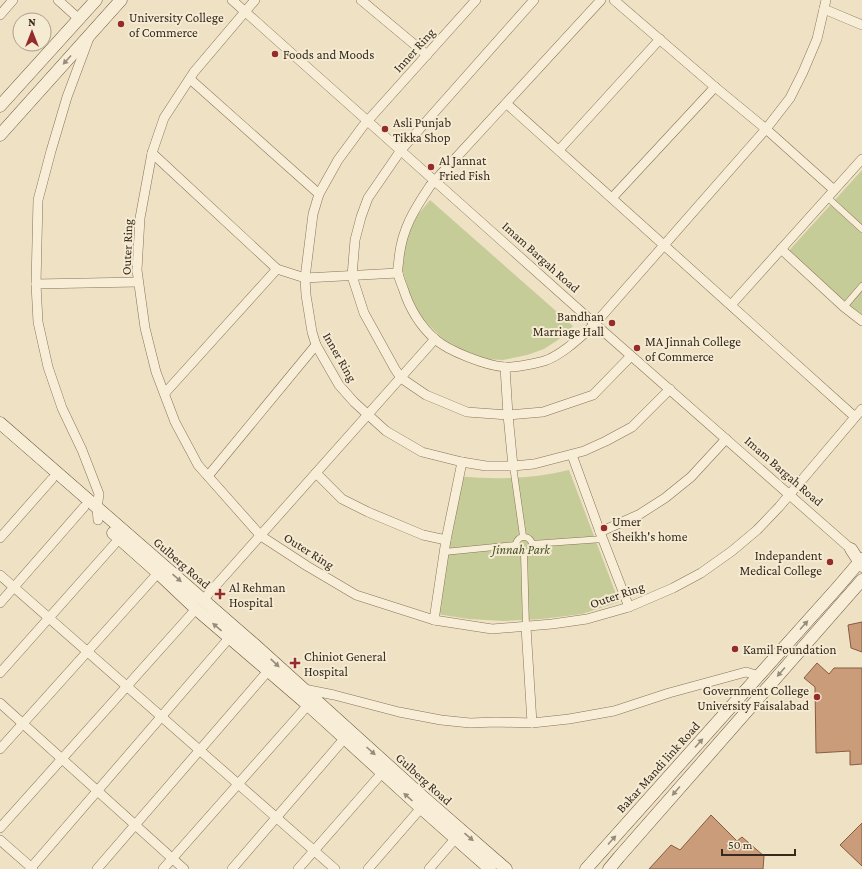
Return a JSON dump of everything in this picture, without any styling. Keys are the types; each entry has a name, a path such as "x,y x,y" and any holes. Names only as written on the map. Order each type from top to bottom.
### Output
{"main road":[{"path":"0,106 96,0"},
{"path":"0,135 121,0"},
{"name":"Gulberg Road","path":"0,423 98,514 200,604 230,637 308,704 382,773 490,869"},
{"name":"Gulberg Road","path":"0,434 84,507 98,514 119,539 158,573 255,645 422,796 506,869"},
{"name":"Imam Bargah Road","path":"851,549 861,561"},
{"name":"Bakar Mandi link Road","path":"586,869 861,561"},
{"path":"609,869 862,580"}],"street":[{"path":"0,15 13,0"},
{"path":"58,0 79,19"},
{"name":"Imam Bargah Road","path":"232,0 631,356 851,549"},
{"name":"Outer Ring","path":"256,0 194,72 164,118 152,153 140,218 137,270 145,328 156,372 175,422 198,465 261,536 307,566 356,594 434,620 492,629 526,627 587,619 629,606 673,588 701,573 732,551 757,530 789,495 862,409"},
{"path":"361,0 427,55"},
{"name":"Inner Ring","path":"476,0 368,121 338,160 318,194 313,214 305,278 312,332 316,345 339,385 354,402 386,431 422,452 462,462 486,466 534,464 572,455 606,441 632,427 670,389"},
{"path":"534,0 401,150 368,198 355,240 352,276 364,313 394,369 401,378 426,395 467,412 508,415 542,412 593,395 631,356"},
{"path":"601,0 436,182 430,186 415,209 406,227 402,238 398,273 412,311 436,340 463,355 505,367 546,360 561,352 595,324 766,128 790,98 817,39 825,5 862,25"},
{"path":"614,0 715,87 766,128 833,189"},
{"path":"91,33 51,150 38,200 36,284 38,322 48,367 62,408 82,450 99,494 98,514"},
{"path":"559,150 660,39"},
{"path":"190,79 318,194"},
{"path":"612,198 715,87"},
{"path":"507,104 855,417"},
{"path":"152,153 277,269 305,278 398,273"},
{"path":"730,304 781,249 833,189 862,159"},
{"path":"827,197 862,229"},
{"path":"781,249 844,307 862,321"},
{"path":"165,394 277,269"},
{"path":"36,284 138,282"},
{"path":"844,307 862,286"},
{"path":"0,828 436,340"},
{"path":"208,476 316,345"},
{"path":"505,367 513,466 523,536"},
{"path":"532,544 601,536 665,498 691,477 726,439"},
{"path":"572,455 601,536 629,606"},
{"path":"434,620 446,540 462,462"},
{"path":"316,473 342,499 368,512 423,535 446,540"},
{"path":"0,538 52,479"},
{"path":"0,603 84,507"},
{"path":"523,536 530,539 532,544 529,551 524,553 519,552 515,545 518,538 523,536"},
{"path":"0,673 119,539"},
{"path":"444,552 515,545"},
{"path":"524,553 526,627 532,724"},
{"path":"0,749 158,573"},
{"path":"0,575 335,869"},
{"path":"0,840 32,868 230,637"},
{"path":"98,869 268,671"},
{"path":"286,686 334,694 399,712 441,720 470,723 496,722 532,724 614,712 669,693 746,672 759,676"},
{"path":"0,703 184,869"},
{"path":"163,869 308,704"},
{"path":"232,869 344,738"},
{"path":"298,869 382,773"},
{"path":"368,869 421,808"},
{"path":"429,869 455,839"}],"green space":[{"path":"862,170 862,324 785,255"},
{"path":"430,200 573,326 558,340 544,349 527,355 503,360 485,359 463,351 442,338 415,311 403,272 403,254 412,222"},
{"name":"Jinnah Park","path":"569,470 619,602 582,614 542,619 504,621 469,619 437,614 458,476 514,478"}],"building":[{"path":"862,622 862,652 851,648 848,625"},
{"path":"817,663 829,674 834,668 862,668 862,764 850,765 850,751 816,753 815,687 804,678"},
{"path":"711,815 737,841 742,837 764,856 763,869 649,869 671,845 680,850"},
{"path":"862,823 862,866 840,845"}],"place":[{"name":"University College of Commerce","path":"121,24"},
{"name":"Foods and Moods","path":"275,54"},
{"name":"Asli Punjab Tikka Shop","path":"385,129"},
{"name":"Al Jannat Fried Fish","path":"431,167"},
{"name":"Bandhan Marriage Hall","path":"612,323"},
{"name":"MA Jinnah College of Commerce","path":"637,348"},
{"name":"Umer Sheikh's home","path":"604,528"},
{"name":"Indepandent Medical College","path":"830,562"},
{"name":"Al Rehman Hospital","path":"220,594"},
{"name":"Kamil Foundation","path":"735,649"},
{"name":"Chiniot General Hospital","path":"295,663"},
{"name":"Government College University Faisalabad","path":"817,697"}]}
